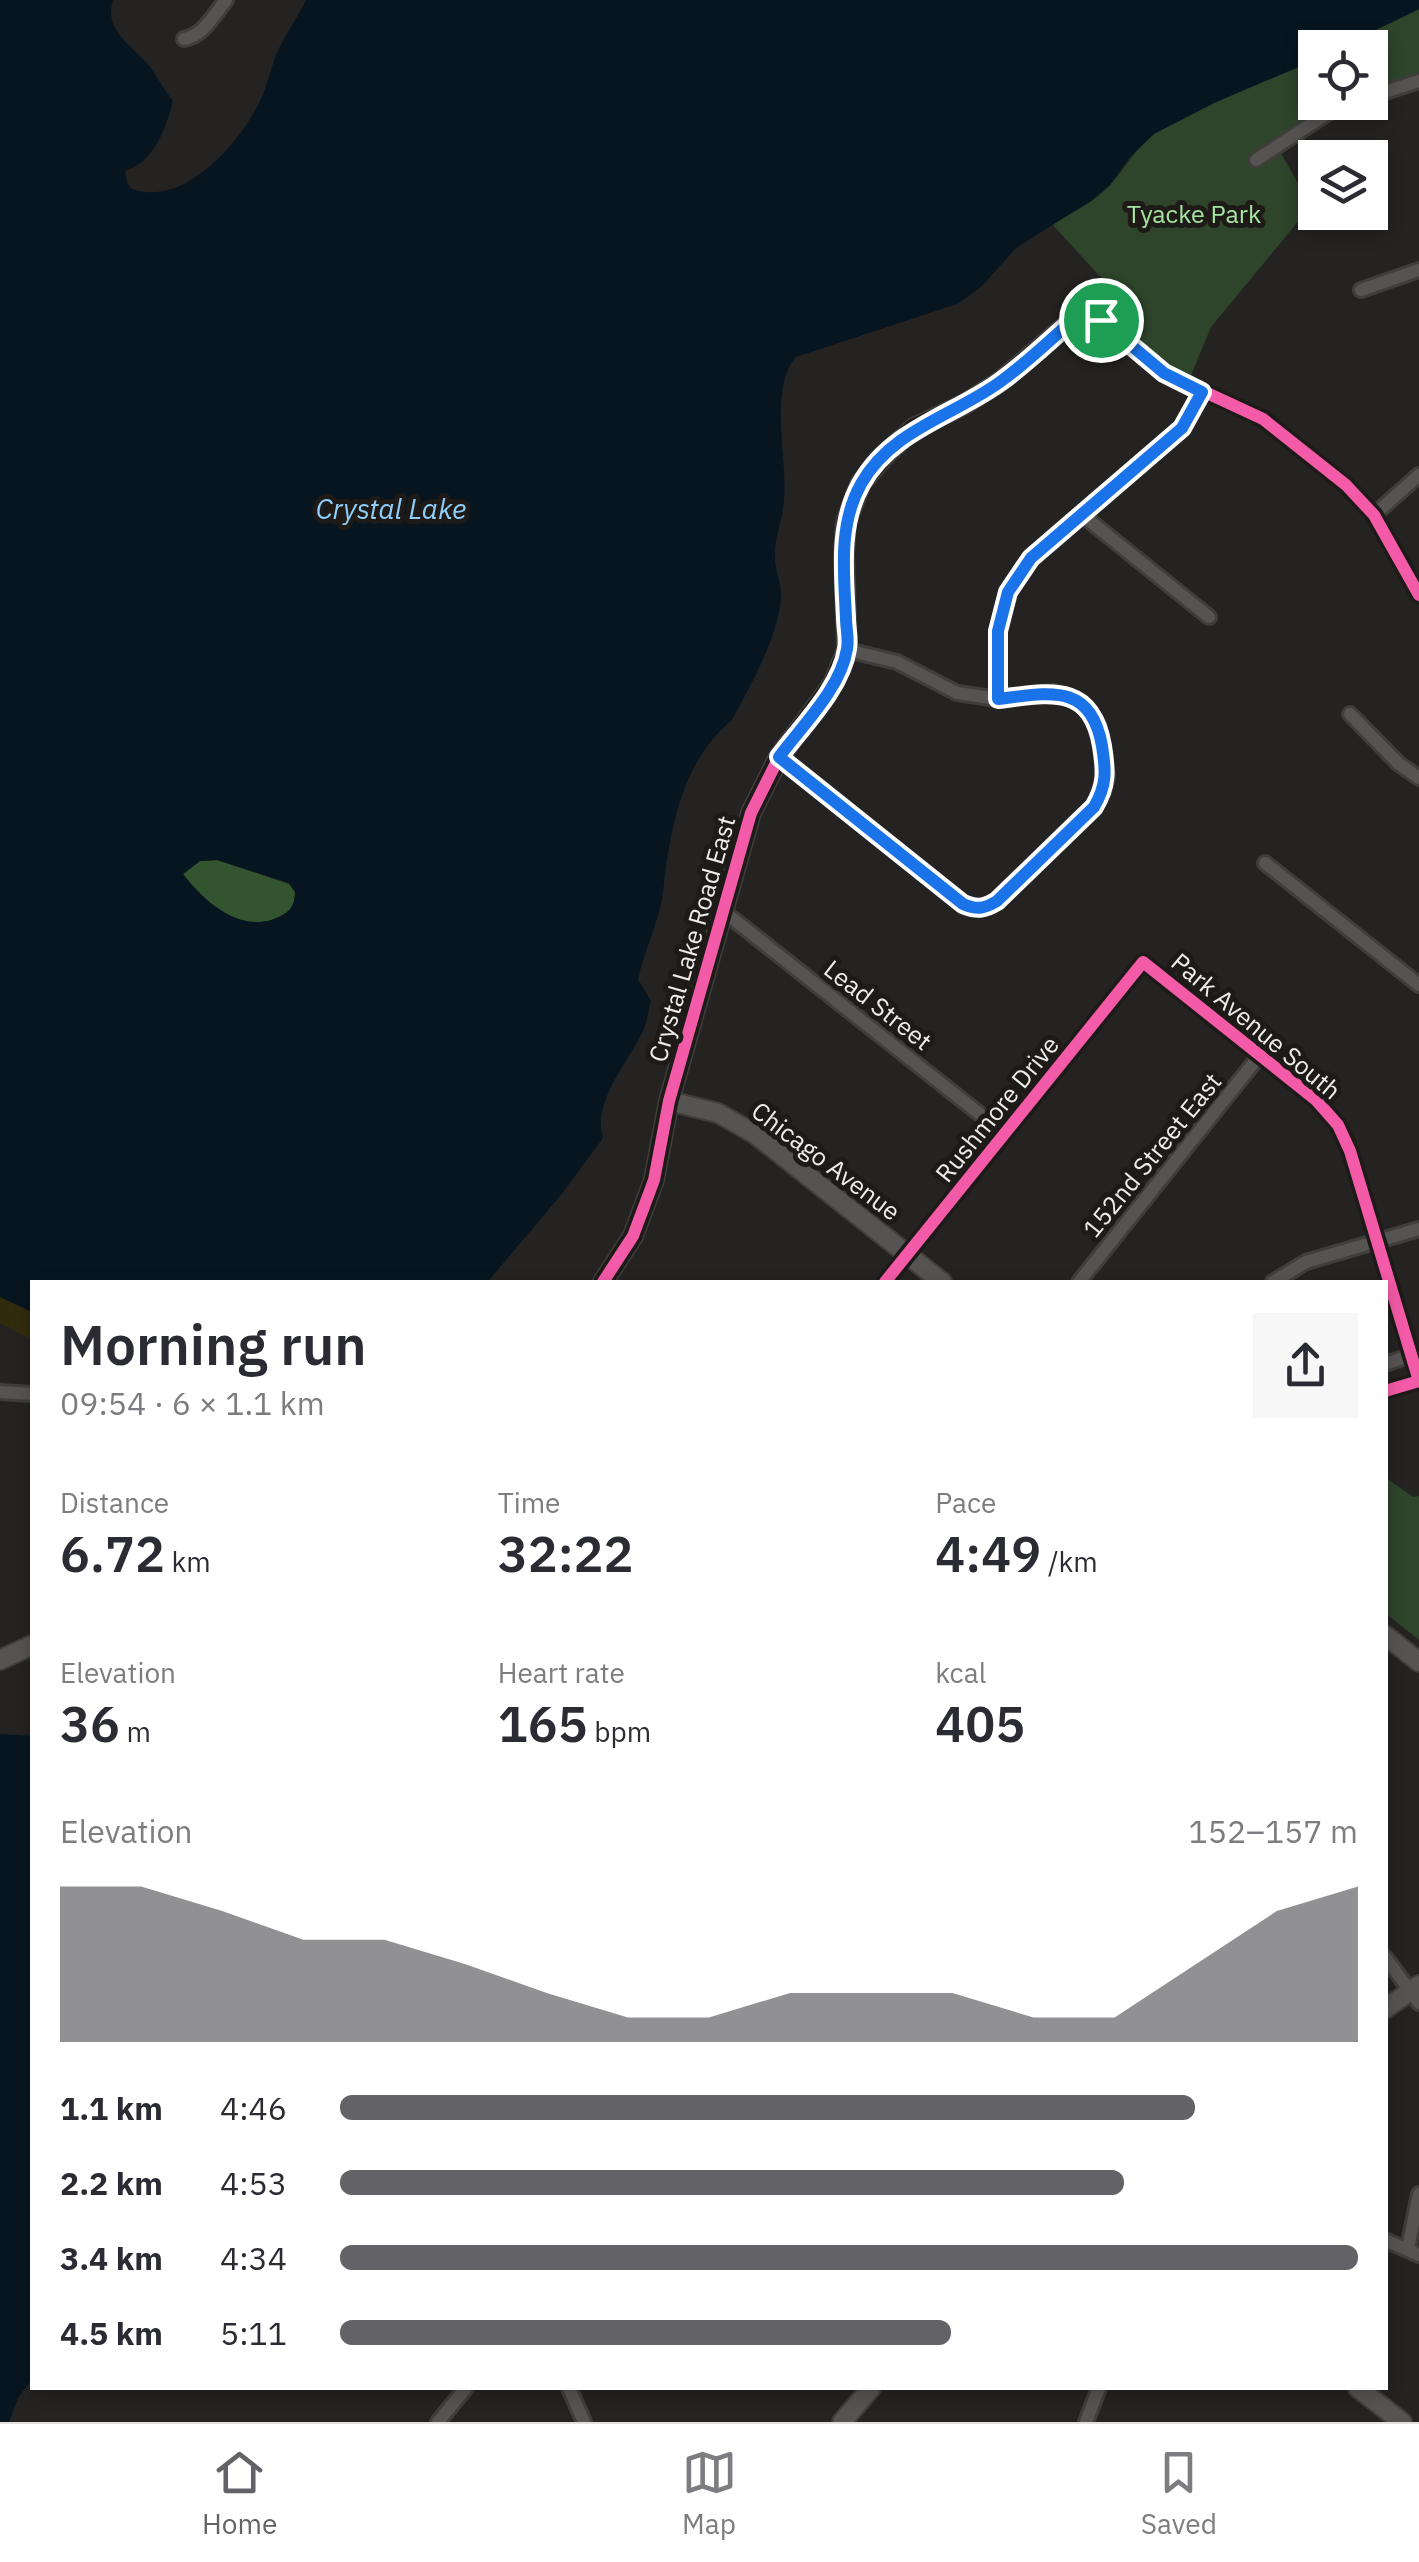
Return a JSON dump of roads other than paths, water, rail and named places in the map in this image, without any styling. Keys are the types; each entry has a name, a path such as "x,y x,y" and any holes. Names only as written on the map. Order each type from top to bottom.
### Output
{"street":[{"path":"184,38 201,31 226,0"},
{"path":"1388,90 1419,81"},
{"path":"1256,160 1317,120"},
{"path":"1362,290 1419,270"},
{"path":"1081,313 1101,320 1164,373 1264,420 1346,485 1374,515 1419,595"},
{"name":"Crystal Lake Road East","path":"605,1280 644,1211 654,1180 668,1102 751,813 779,757 833,684 847,650 846,522 861,483 914,428 965,404 1001,381 1081,313"},
{"path":"998,699 998,631 1008,592 1031,558 1182,428 1202,392"},
{"path":"1374,515 1419,476"},
{"path":"1082,514 1209,617"},
{"path":"779,757 963,904 974,908 985,908 1002,896 1094,807 1104,792 1107,776 1098,724 1080,700 1054,692 998,699 957,693 897,662 847,650"},
{"path":"1350,714 1399,764 1419,778"},
{"path":"1265,862 1419,985"},
{"name":"Lead Street","path":"724,911 1006,1134"},
{"name":"Rushmore Drive","path":"887,1280 1143,962"},
{"name":"Park Avenue South","path":"1143,962 1316,1100 1338,1125 1350,1151 1387,1280"},
{"name":"152nd Street East","path":"1081,1280 1260,1055"},
{"name":"Chicago Avenue","path":"668,1102 718,1113 754,1134 939,1280"},
{"path":"1275,1280 1306,1262 1419,1229"},
{"name":"Park Avenue South","path":"1388,1283 1409,1356"},
{"path":"1388,1363 1409,1356 1419,1381 1388,1390"},
{"path":"0,1392 30,1394"},
{"path":"1388,1637 1419,1662"},
{"path":"0,1660 30,1646"},
{"path":"1388,1961 1416,1994 1388,2008"},
{"path":"1388,2241 1414,2251 1419,2194"},
{"path":"438,2422 464,2390"},
{"path":"570,2390 584,2422"},
{"path":"842,2422 869,2390"},
{"path":"1086,2422 1098,2390"},
{"path":"1361,2390 1402,2422"}],"water":[{"name":"Crystal Lake","path":"0,0 113,0 112,21 116,30 150,67 173,101 151,152 125,171 132,189 152,192 172,189 191,180 240,134 261,99 276,55 306,0 1419,0 1419,9 1375,30 1298,30 1298,67 1154,134 1130,157 1110,185 1016,248 981,287 957,304 796,357 788,370 781,405 785,484 775,553 781,593 778,615 769,646 732,720 704,751 679,805 661,904 638,979 651,1001 645,1025 607,1097 602,1111 603,1138 489,1280 30,1280 30,1311 0,1297","holes":["217,860 289,883 295,892 293,904 279,917 265,921 237,919 213,905 183,874 200,861"]},
{"path":"0,1734 30,1736 30,2382 18,2398 9,2422 0,2422"}],"park label":[{"name":"Tyacke Park","path":"1194,214"}]}
